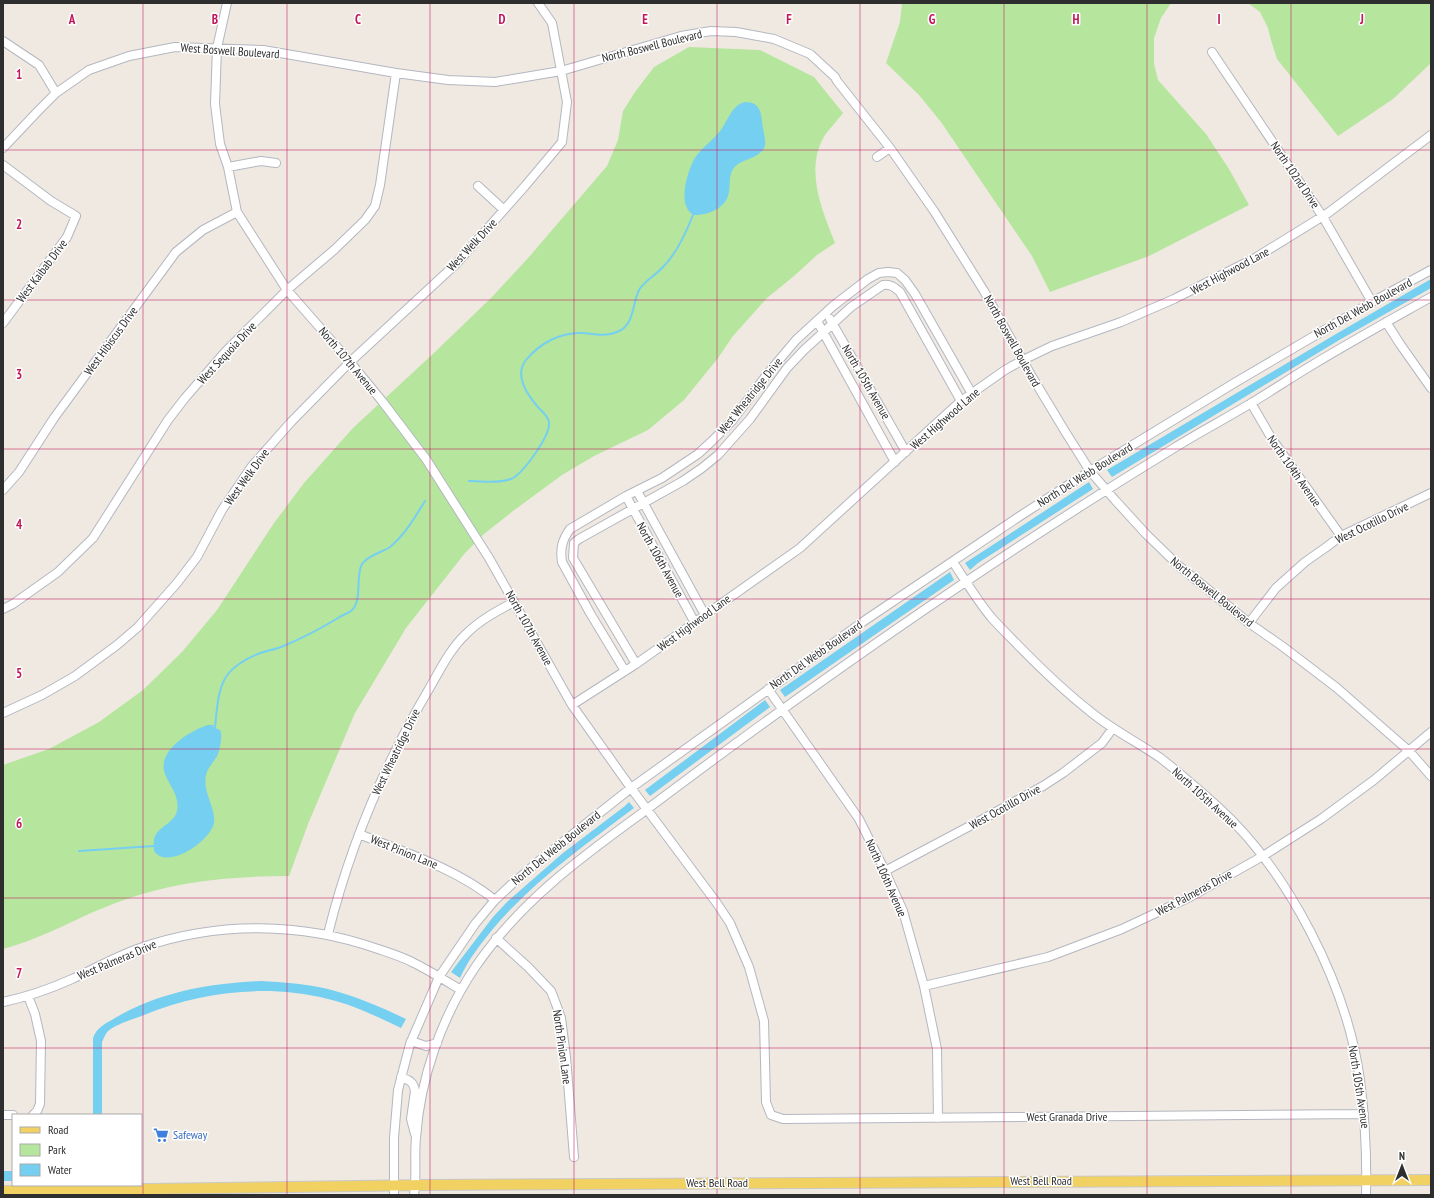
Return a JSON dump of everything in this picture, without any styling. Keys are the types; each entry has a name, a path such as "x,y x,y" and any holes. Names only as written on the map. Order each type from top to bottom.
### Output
{"main road":[{"name":"West Bell Road","path":"3,1191 191,1192 1366,1179 1431,1180"}],"street":[{"name":"North 107th Avenue","path":"227,3 217,48 215,104 220,144 228,166 237,212 287,290 350,362 426,459 489,558 572,705 630,788 716,902 730,923 749,967 764,1021 766,1102 771,1115"},
{"name":"West Welk Drive","path":"3,713 42,695 75,676 117,645 138,627 197,558 222,510 252,466 290,422 350,362 457,264 562,142 567,102 552,23 538,3"},
{"name":"North Boswell Boulevard","path":"560,71 681,36 711,31 736,32 774,39 810,54 835,77 890,148 934,211 984,291 1047,403 1090,471 1146,534 1179,566 1249,623 1337,688 1409,750 1431,776"},
{"path":"3,41 39,65 56,93"},
{"name":"West Boswell Boulevard","path":"3,148 56,93 89,70 129,56 175,47 263,50 396,73 448,80 495,82 560,71"},
{"name":"North 102nd Drive","path":"1212,52 1323,217 1372,302"},
{"name":"West Sequoia Drive","path":"3,609 13,604 58,572 93,538 173,414 225,352 287,290 334,250 365,220 375,206 380,185 396,73"},
{"name":"West Highwood Lane","path":"572,705 625,672 800,548 961,401 1005,370 1052,346 1121,322 1185,294 1255,258 1323,217 1431,135"},
{"path":"877,157 890,148"},
{"path":"228,166 261,160 276,163"},
{"name":"West Kaibab Drive","path":"3,165 51,201 76,216 67,237 3,323"},
{"name":"West Welk Drive","path":"478,186 504,210"},
{"name":"West Hibiscus Drive","path":"3,490 19,472 54,418 176,252 203,230 237,212"},
{"name":"North Del Webb Boulevard","path":"394,1190 394,1138 398,1090 411,1041 439,977 475,924 495,900 539,861 630,788 864,621 1090,471 1236,382 1372,302 1431,270"},
{"name":"West Wheatridge Drive","path":"625,672 562,562 560,553 564,536 570,529 681,466 712,441 744,406 796,340 826,312 868,279 879,273 897,273 905,280 915,294 972,394"},
{"name":"West Wheatridge Drive","path":"636,664 573,558 574,543 643,502 682,481 718,455 750,419 788,368 851,307 883,285 888,284 895,287 904,298 961,401"},
{"name":"North Del Webb Boulevard","path":"414,1190 416,1138 419,1111 426,1078 445,1023 461,990 496,938 522,909 554,880 782,710 966,581 1175,447 1251,403 1316,362 1431,297"},
{"name":"North 105th Avenue","path":"826,312 906,452"},
{"name":"North 105th Avenue","path":"817,321 895,462"},
{"path":"1386,322 1431,388"},
{"name":"North 104th Avenue","path":"1251,403 1272,439 1341,536"},
{"name":"North 106th Avenue","path":"637,491 705,615"},
{"name":"West Ocotillo Drive","path":"1249,623 1263,603 1288,576 1341,536 1431,493"},
{"name":"North 106th Avenue","path":"626,496 695,623"},
{"name":"North 105th Avenue","path":"953,562 991,617 1028,656 1064,690 1113,728 1163,761 1216,805 1233,821 1263,856 1290,896 1316,942 1338,992 1354,1049 1360,1079 1366,1134 1366,1195"},
{"name":"West Wheatridge Drive","path":"328,934 345,874 378,788 419,704 448,658 466,634 489,616 514,602"},
{"name":"North 106th Avenue","path":"768,689 850,806 885,871 903,911 924,986 937,1050 938,1118"},
{"name":"West Ocotillo Drive","path":"885,871 1043,786 1063,773 1102,743 1113,728"},
{"name":"West Palmeras Drive","path":"924,986 1048,957 1122,929 1190,897 1263,856 1321,819 1374,780 1431,732"},
{"name":"West Pinion Lane","path":"360,834 448,870 495,900"},
{"name":"West Palmeras Drive","path":"3,1002 28,996 70,980 139,948 194,934 245,928 269,928 328,934 355,941 414,963 461,990"},
{"name":"North Pinion Lane","path":"496,938 528,967 551,991 561,1018 566,1057 574,1157"},
{"path":"28,996 35,1014 41,1041 40,1104 34,1114"},
{"path":"411,1041 426,1046 437,1043"},
{"path":"401,1077 412,1082 414,1086 415,1091 411,1119 416,1138"},
{"name":"West Granada Drive","path":"771,1115 783,1119 1364,1114"}],"green space":[{"path":"902,3 1171,3 1161,18 1154,38 1154,64 1158,80 1206,134 1229,169 1249,205 1149,256 1050,292 1032,256 941,122 919,95 886,63 900,22"},
{"path":"1248,3 1431,3 1431,63 1393,99 1338,136 1277,59 1268,28 1260,12"},
{"path":"689,47 760,50 814,77 843,113 825,135 819,148 816,162 817,189 825,217 835,243 817,255 767,298 733,336 718,358 684,400 648,430 594,456 562,475 484,534 465,553 406,628 355,713 308,824 289,876 247,877 204,881 183,884 141,894 106,907 34,939 3,949 3,765 49,749 99,722 143,690 182,652 217,610 274,523 304,483 353,428 492,297 529,257 607,166 618,140 623,111 654,67"}],"water":[{"path":"745,102 755,104 760,110 765,140 764,149 759,154 739,163 733,169 731,172 728,196 723,205 709,213 693,215 687,209 684,196 686,181 691,166 697,155 721,130 731,113 737,106"},
{"path":"1431,279 1431,288 1341,339 1112,477 1107,470 1336,334"},
{"path":"1089,482 1093,489 978,563 970,570 965,563"},
{"path":"950,572 954,580 785,697 780,690"},
{"path":"765,700 770,707 650,796 645,790"},
{"path":"208,725 214,725 213,727 220,730 221,734 221,741 217,756 208,770 205,781 213,811 214,823 211,830 205,837 188,851 169,857 160,856 154,851 155,836 173,819 178,806 176,796 165,774 164,765 166,757 177,743 193,732"},
{"path":"629,802 634,808 559,865 524,896 492,930 467,965 460,978 451,972 493,917 508,901 563,853"},
{"path":"261,981 328,989 368,1002 406,1019 401,1028 347,1005 305,994 258,991 235,992 189,1000 120,1024 111,1028 106,1033 102,1042 102,1114 93,1114 93,1038 102,1026 132,1009 167,995 185,990 242,982"},
{"path":"3,1171 12,1171 12,1181 3,1181"}],"waterway":[{"path":"469,481 495,482 511,479 516,476 529,462 546,436 549,422 546,415 529,395 521,378 521,372 526,360 544,344 566,334 582,333 600,335 617,332 623,329 630,319 639,290 673,256 693,215"},
{"path":"215,727 219,695 223,683 229,673 236,666 249,658 296,641 351,611 355,607 357,601 359,575 362,564 368,558 390,547 409,526 425,501"},
{"path":"79,851 154,846"}],"place":[{"name":"Safeway","path":"161,1135"}]}
